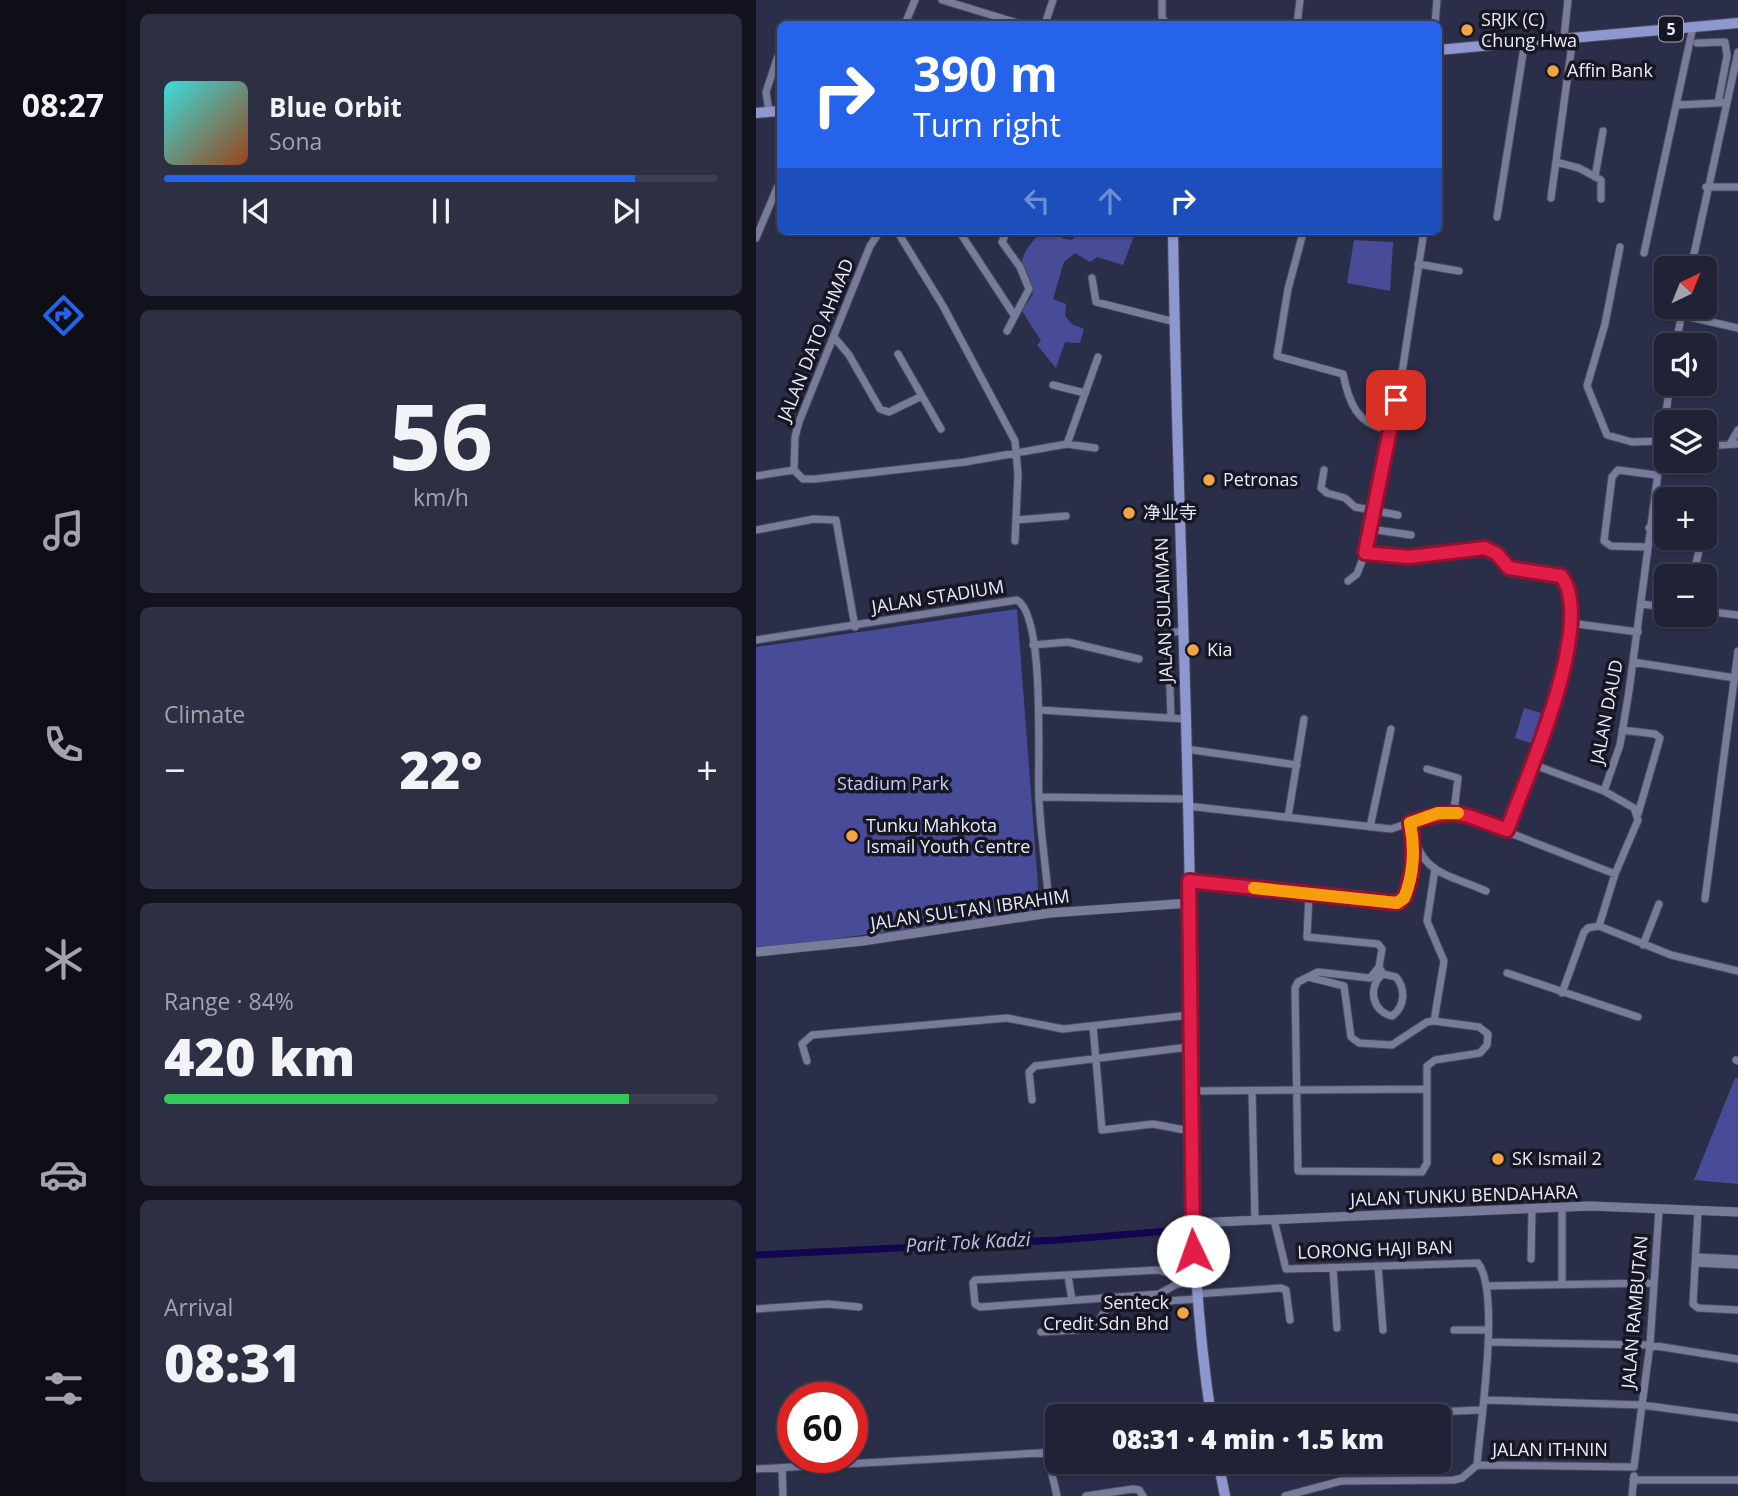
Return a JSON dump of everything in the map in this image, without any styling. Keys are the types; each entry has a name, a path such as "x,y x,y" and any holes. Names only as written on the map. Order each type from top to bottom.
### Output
{"main road":[{"name":"5","path":"1442,50 1738,23"},
{"path":"756,113 775,112"},
{"name":"JALAN SULAIMAN","path":"1173,235 1190,903 1191,1223 1196,1296 1210,1404"},
{"path":"1220,1474 1224,1496"}],"street":[{"path":"906,21 915,0"},
{"path":"942,0 1011,21"},
{"path":"1046,21 1054,0"},
{"path":"1161,0 1163,21"},
{"path":"1297,21 1300,0"},
{"path":"1435,21 1437,0"},
{"path":"1551,198 1568,37 1568,0"},
{"path":"1644,253 1693,27"},
{"path":"1497,217 1525,41"},
{"path":"1692,256 1722,103 1727,56 1725,42 1697,43"},
{"path":"1722,103 1738,52"},
{"path":"775,112 766,92 777,59"},
{"path":"1677,105 1722,103"},
{"path":"1595,177 1603,131"},
{"path":"1556,162 1595,177 1602,183 1601,199"},
{"path":"1706,187 1738,187"},
{"path":"756,239 777,188"},
{"name":"JALAN DATO AHMAD","path":"794,467 796,430 870,246 877,235"},
{"path":"899,235 993,396 1015,441 1015,541"},
{"path":"962,235 1014,316"},
{"path":"1005,235 1002,242 1020,267 1029,289 1007,331"},
{"path":"1302,235 1288,289 1277,356 1343,374 1347,391 1364,421 1370,426 1388,430"},
{"path":"1348,581 1357,574 1365,553 1388,430 1401,379 1423,235"},
{"path":"1620,247 1605,324 1587,392 1607,435 1654,445"},
{"path":"1418,264 1459,271"},
{"path":"1091,278 1096,302 1175,321"},
{"path":"1699,319 1738,328"},
{"path":"834,337 849,355 880,409 889,412 922,396"},
{"path":"898,354 941,429"},
{"path":"1067,444 1098,357"},
{"path":"1053,385 1085,393"},
{"path":"1734,444 1738,430"},
{"path":"756,476 794,467 803,479 815,479 1017,454 1067,444 1095,449"},
{"path":"1324,470 1321,488 1324,492 1345,498 1355,507 1398,515"},
{"path":"1647,547 1611,545 1604,541 1612,477 1618,470 1656,475"},
{"name":"JALAN DAUD","path":"1638,814 1630,805 1604,791 1622,730 1638,632 1656,475"},
{"path":"1016,520 1066,516"},
{"path":"756,530 814,519 836,520 855,627"},
{"path":"1649,528 1654,529"},
{"path":"1370,529 1411,535"},
{"path":"1365,553 1409,557 1478,549 1492,550 1509,568 1564,578 1572,600 1563,678 1507,830"},
{"path":"1696,564 1699,550"},
{"name":"JALAN STADIUM","path":"756,640 855,627 1017,600 1028,610 1040,710 1039,797 1050,913"},
{"path":"1641,604 1654,606"},
{"path":"1717,613 1738,615"},
{"path":"1570,623 1638,632"},
{"path":"1171,718 1168,632 1182,631"},
{"path":"1033,645 1068,642 1139,659"},
{"path":"1705,899 1734,716 1738,651"},
{"path":"1633,662 1735,678"},
{"path":"1171,668 1184,669"},
{"path":"1040,710 1185,719"},
{"path":"1288,817 1304,719"},
{"path":"1370,827 1391,729"},
{"path":"1599,926 1638,814 1660,738 1655,734 1622,730"},
{"path":"1186,749 1297,765"},
{"path":"1532,764 1604,791"},
{"path":"1427,769 1458,778 1454,811"},
{"path":"1039,797 1187,803 1391,829 1438,813 1454,811 1615,874"},
{"path":"1410,823 1423,862 1486,891"},
{"path":"1189,881 1397,903 1407,891 1415,844"},
{"path":"1434,869 1427,921 1444,961 1444,977 1434,1021"},
{"path":"1309,894 1307,937 1378,944 1382,949 1381,970 1374,987 1375,1004 1392,1016 1399,1009 1403,989 1396,977 1381,970"},
{"name":"JALAN SULTAN IBRAHIM","path":"756,952 863,941 1050,913 1190,903"},
{"path":"1643,945 1659,904"},
{"path":"1562,993 1584,932 1588,928 1599,926 1693,962 1738,971"},
{"path":"1308,977 1344,986 1351,1037 1359,1044 1392,1045 1427,1022 1434,1021 1479,1027 1489,1040 1480,1053 1430,1062 1425,1071 1426,1168 1418,1172 1298,1171 1295,988 1298,982 1308,977 1318,972 1370,978 1381,970"},
{"path":"1507,973 1638,1017"},
{"path":"807,1060 802,1045 811,1035 1007,1018 1058,1029 1190,1015"},
{"path":"1093,1026 1102,1130 1153,1124 1190,1130"},
{"path":"1032,1100 1030,1069 1189,1047"},
{"path":"1190,1091 1425,1088"},
{"path":"1252,1091 1255,1221"},
{"path":"1562,1208 1562,1284"},
{"name":"JALAN TUNKU BENDAHARA","path":"1191,1223 1562,1208 1738,1212"},
{"path":"1531,1259 1532,1209"},
{"name":"JALAN RAMBUTAN","path":"1659,1209 1650,1345 1642,1405 1738,1418"},
{"path":"1698,1210 1693,1304 1698,1308 1738,1310"},
{"name":"LORONG HAJI BAN","path":"1274,1220 1286,1269 1475,1262 1482,1267 1486,1286"},
{"path":"1696,1260 1738,1259"},
{"path":"1696,1260 1738,1265"},
{"path":"1378,1266 1383,1329"},
{"path":"1333,1268 1337,1328"},
{"path":"1157,1270 1195,1279 1177,1284 1159,1294 980,1307 975,1304 975,1280 1157,1270"},
{"path":"1068,1276 1072,1300"},
{"path":"1477,1465 1488,1342 1486,1286 1654,1283"},
{"path":"1041,1332 1093,1329 1109,1305 1281,1289 1286,1290 1290,1320"},
{"path":"758,1309 828,1304 859,1307"},
{"path":"1454,1330 1487,1330"},
{"path":"1488,1342 1650,1345 1738,1359"},
{"path":"1484,1400 1642,1405 1632,1496"},
{"path":"1451,1411 1481,1410"},
{"path":"868,1463 1045,1452"},
{"name":"JALAN ITHNIN","path":"1285,1496 1341,1481 1454,1480 1462,1478 1477,1465 1634,1467"},
{"path":"756,1469 777,1468"},
{"path":"782,1473 783,1496"},
{"path":"1052,1474 1057,1496"},
{"path":"1633,1480 1738,1480"},
{"path":"1086,1496 1133,1489 1139,1490 1143,1496"}],"green space":[{"path":"1038,235 1062,235 1062,238 1072,240 1076,235 1134,236 1123,265 1097,257 1090,262 1075,253 1064,262 1053,299 1066,304 1065,316 1072,324 1084,329 1080,343 1065,342 1056,368 1037,345 1041,341 1022,311 1033,294 1021,263 1026,250"},
{"path":"1354,240 1393,242 1390,291 1347,283"},
{"name":"Stadium Park","path":"1017,609 1040,912 756,949 756,647"},
{"path":"1524,708 1541,713 1531,743 1515,738"},
{"path":"1735,1078 1738,1078 1738,1184 1694,1180"}],"waterway":[{"name":"Parit Tok Kadzi","path":"756,1255 1059,1240 1180,1230"}],"slow traffic":[{"path":"1254,888 1397,903 1404,898 1410,877 1415,844 1410,823 1438,813 1458,813"}],"place":[{"name":"SRJK (C) Chung Hwa","path":"1467,30"},
{"name":"Affin Bank","path":"1553,71"},
{"name":"Petronas","path":"1209,480"},
{"name":"净业寺","path":"1129,513"},
{"name":"Kia","path":"1193,650"},
{"name":"Tunku Mahkota Ismail Youth Centre","path":"852,836"},
{"name":"SK Ismail 2","path":"1498,1159"},
{"name":"Senteck Credit Sdn Bhd","path":"1183,1313"}],"route":[{"path":"1193,1251 1189,881 1397,903 1404,898 1410,877 1415,844 1410,823 1438,813 1454,811 1507,830 1563,678 1572,600 1561,576 1509,568 1497,554 1485,548 1409,557 1365,553 1396,400"}]}
